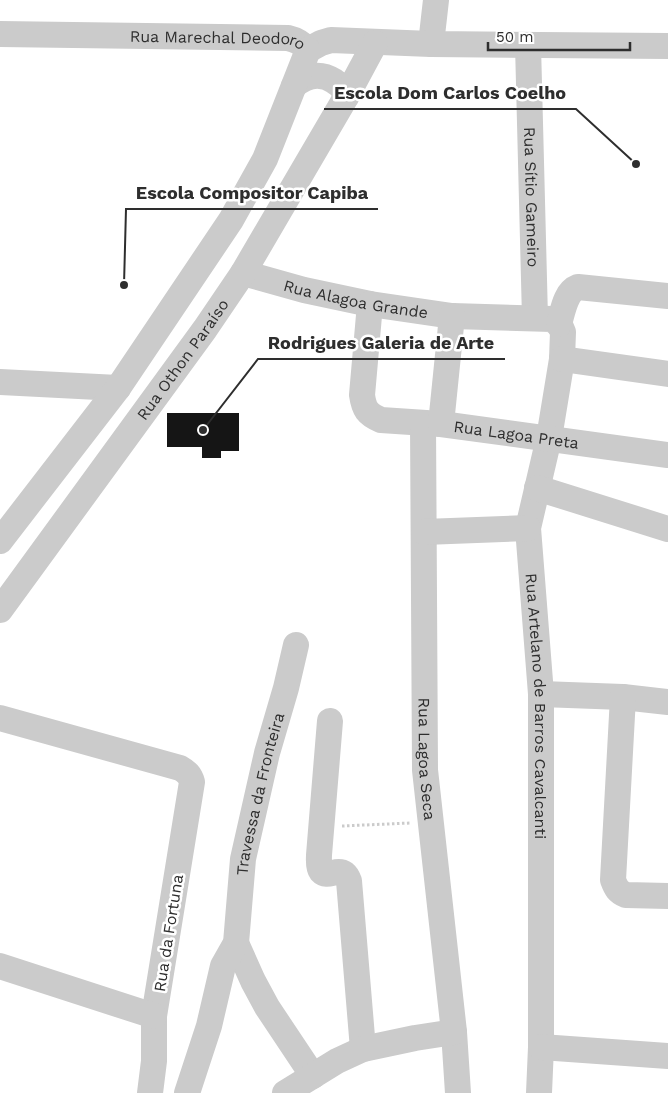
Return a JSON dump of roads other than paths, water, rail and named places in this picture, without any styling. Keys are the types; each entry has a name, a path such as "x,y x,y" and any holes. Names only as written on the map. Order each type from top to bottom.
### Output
{"street":[{"path":"431,44 436,0"},
{"name":"Rua Marechal Deodoro","path":"0,34 288,38 296,39 308,50 331,40 375,43 528,46 668,46"},
{"name":"Rua Othon Paraíso","path":"0,610 199,337 243,273 346,97 375,43"},
{"name":"Rua Sítio Gameiro","path":"528,46 547,321"},
{"path":"0,541 118,388 231,220 265,159 308,50"},
{"path":"294,86 300,80 309,76 324,76 342,86 346,97"},
{"name":"Rua Alagoa Grande","path":"243,273 304,290 370,304 452,316 547,321"},
{"path":"547,321 572,289 578,287 668,296"},
{"name":"Rua Lagoa Preta","path":"370,304 362,395 363,406 373,417 380,420 432,424 549,438 668,455"},
{"name":"Rua Lagoa Seca","path":"452,316 432,424 424,532 425,770 454,1032 458,1093"},
{"name":"Rua Artelano de Barros Cavalcanti","path":"539,1093 541,1047 542,694 528,528 549,438 562,359 563,332 547,321"},
{"path":"562,359 668,374"},
{"path":"0,382 118,388"},
{"path":"537,488 668,529"},
{"path":"424,532 528,528"},
{"name":"Travessa da Fronteira","path":"187,1093 209,1026 223,966 236,943 243,860 267,753 296,645"},
{"path":"542,694 623,697 668,702"},
{"path":"623,697 613,880 620,892 626,895 668,896"},
{"name":"Rua da Fortuna","path":"0,718 180,768 189,775 192,782 154,1016 154,1061 150,1093"},
{"path":"330,721 319,855 320,869 324,873 344,873 349,881 363,1049"},
{"name":"Travessa da Fronteira","path":"236,943 267,1007 313,1076"},
{"path":"0,966 154,1016"},
{"path":"285,1093 337,1061 363,1049 454,1032"},
{"path":"541,1047 668,1056"}],"place":[{"name":"Escola Dom Carlos Coelho","path":"636,164"},
{"name":"Escola Compositor Capiba","path":"124,285"},
{"name":"Rodrigues Galeria de Arte","path":"203,430"}]}
